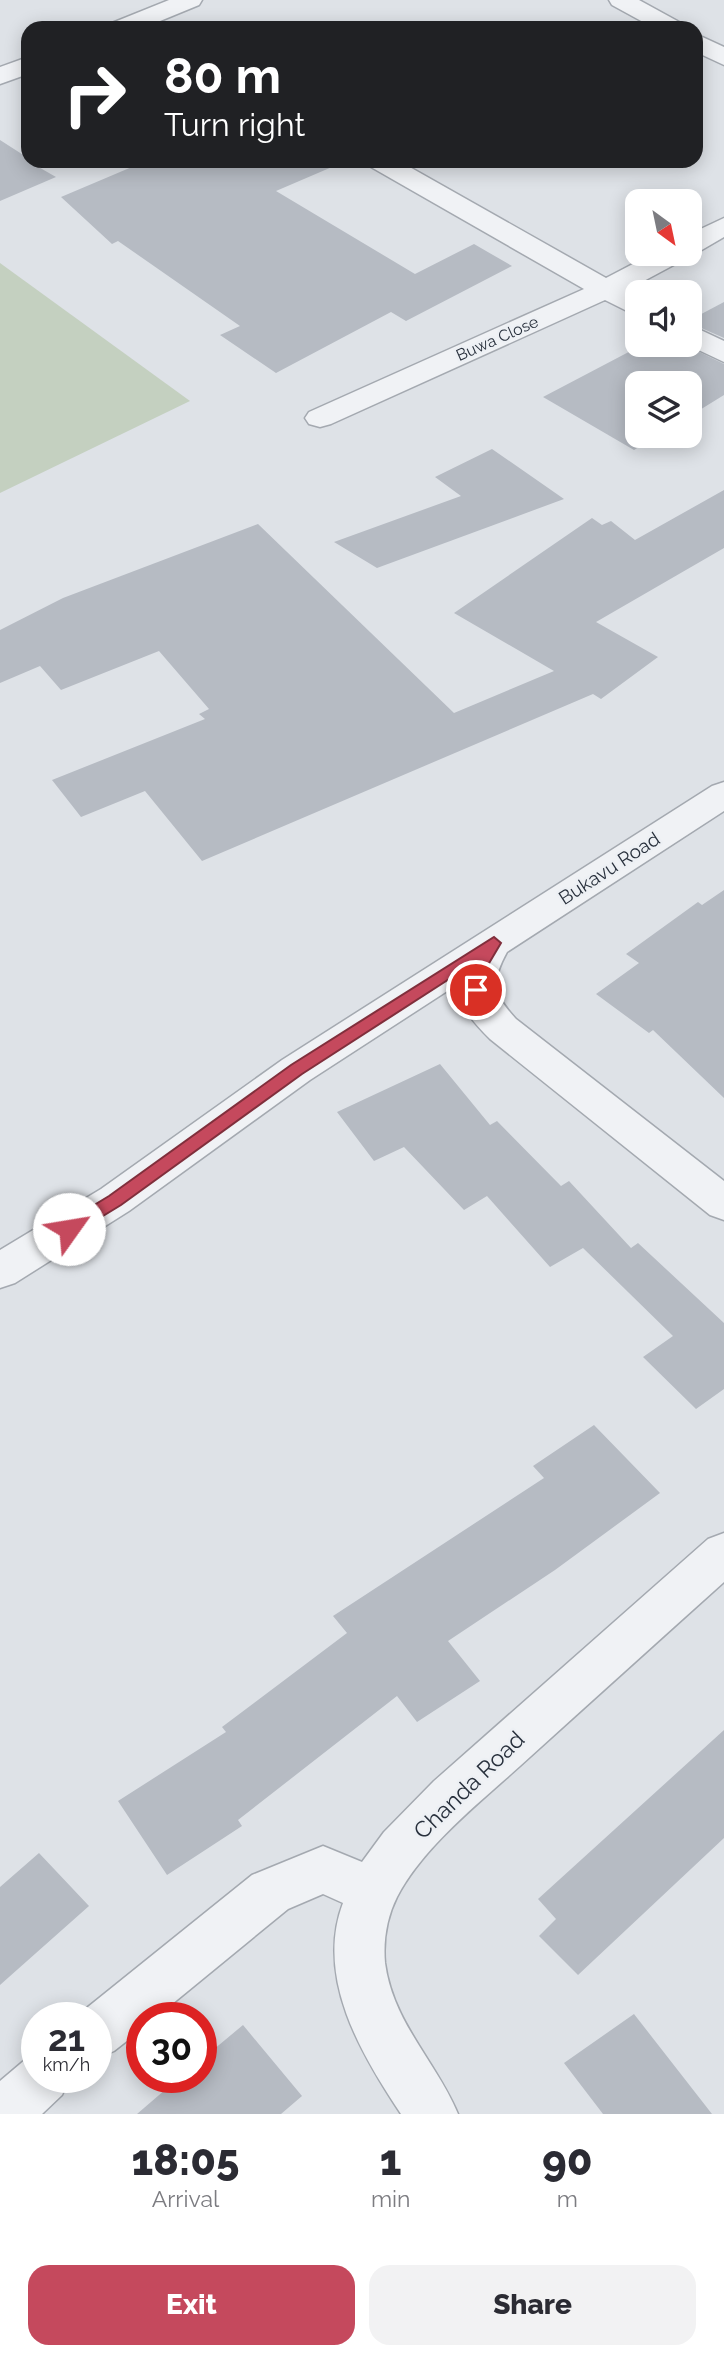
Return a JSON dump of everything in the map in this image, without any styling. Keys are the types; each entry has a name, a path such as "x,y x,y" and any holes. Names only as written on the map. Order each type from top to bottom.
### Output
{"street":[{"path":"146,21 190,0"},
{"path":"621,0 659,21"},
{"path":"703,37 724,32"},
{"path":"703,44 724,57"},
{"path":"0,76 21,68"},
{"path":"392,168 625,301"},
{"path":"702,238 724,226"},
{"name":"Buwa Close","path":"320,418 605,290 650,266"},
{"path":"702,340 724,352"},
{"name":"Bukavu Road","path":"0,1271 115,1200 296,1070 724,794"},
{"path":"494,943 478,970 476,990 485,1011 724,1203"},
{"name":"Chanda Road","path":"432,2114 398,2064 372,2011 360,1974 360,1936 366,1909 374,1892 386,1869 430,1816 724,1553"},
{"path":"112,2020 270,1892 323,1870 374,1892"},
{"path":"2,2114 26,2093"}],"green space":[{"path":"0,263 190,401 0,493"}],"building":[{"path":"0,140 21,154 21,168 40,168 56,177 0,201"},
{"path":"129,168 330,168 276,191 415,274 474,244 512,266 406,321 391,312 276,373 220,335 240,326 118,241 112,244 61,197"},
{"path":"724,302 724,338 702,328 702,314"},
{"path":"702,353 724,364 724,395 702,409 702,371 625,371 625,445 543,397 625,354 625,357 702,357"},
{"path":"492,449 564,499 377,568 334,542 461,496 435,477"},
{"path":"724,490 724,548 596,622 658,657 601,699 593,694 202,861 145,791 81,817 52,780 205,719 199,714 209,709 159,651 61,690 40,666 0,683 0,630 63,598 258,524 454,713 554,671 454,613 592,518 602,525 611,521 635,540"},
{"path":"724,890 724,1098 653,1030 649,1033 596,994 639,963 626,954 698,902 702,905"},
{"path":"440,1064 490,1125 497,1121 561,1186 569,1181 631,1248 638,1243 724,1323 724,1389 696,1409 643,1357 673,1336 583,1248 550,1267 487,1196 464,1210 404,1147 374,1161 337,1112"},
{"path":"594,1425 660,1493 555,1570 448,1641 480,1681 417,1722 397,1696 238,1820 242,1826 167,1875 118,1801 226,1732 222,1727 347,1633 333,1616 544,1478 533,1466"},
{"path":"724,1730 724,1838 578,1975 539,1936 556,1919 538,1899"},
{"path":"39,1853 89,1906 0,1985 0,1887"},
{"path":"634,2014 712,2114 603,2114 564,2063"},
{"path":"243,2025 302,2096 281,2114 137,2114 161,2093 217,2093 217,2047"}],"route":[{"path":"69,1229 115,1200 296,1070 494,943 478,970 476,990"}]}
